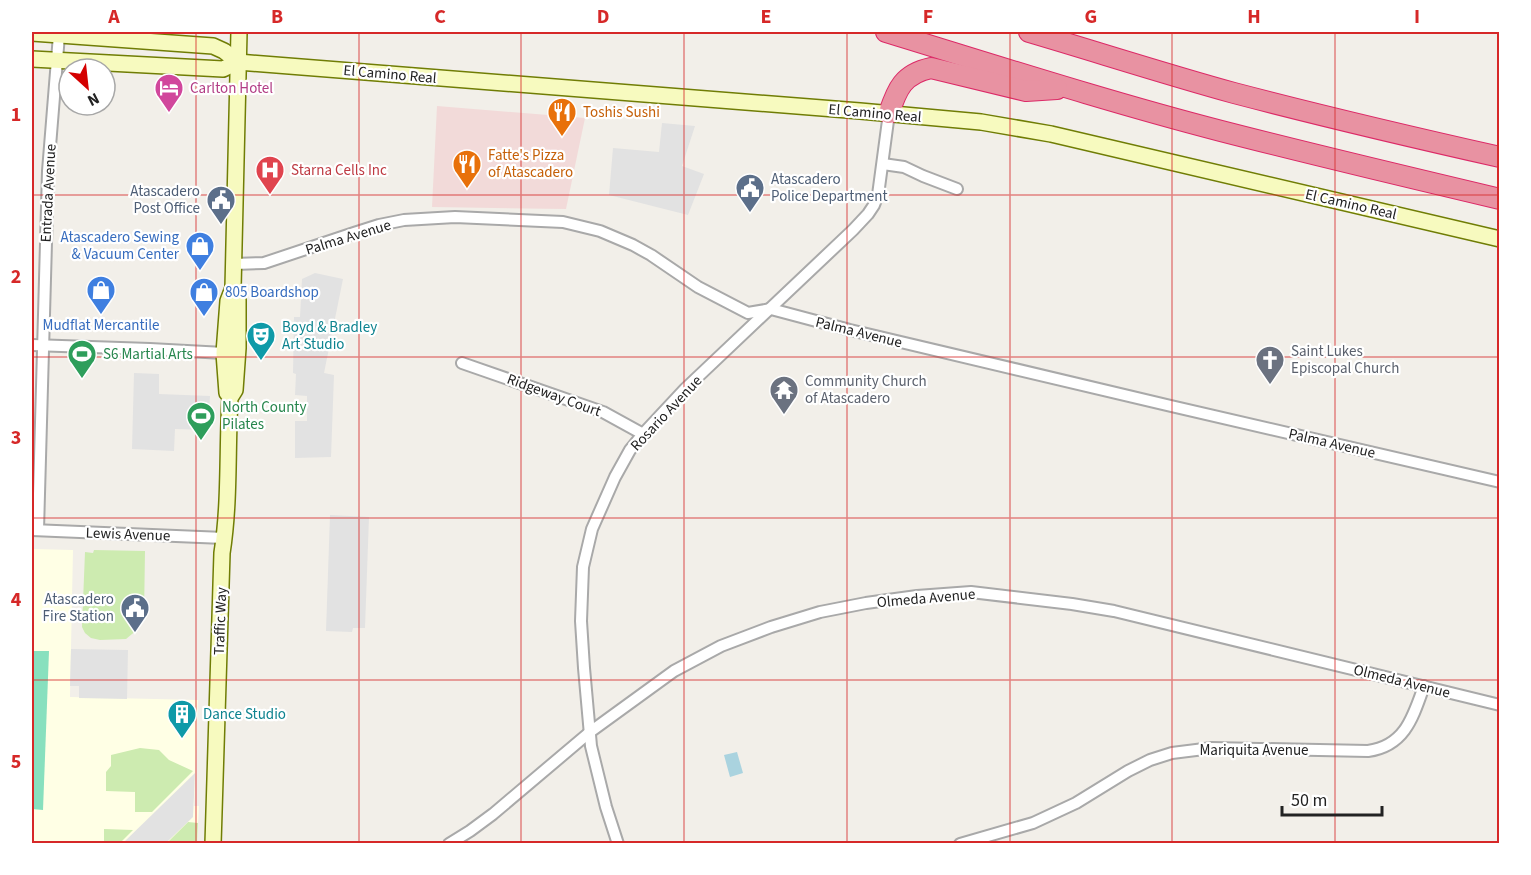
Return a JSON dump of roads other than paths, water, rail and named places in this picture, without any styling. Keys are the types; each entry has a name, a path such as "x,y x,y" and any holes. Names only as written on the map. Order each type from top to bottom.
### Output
{"highway":[{"path":"886,32 1220,131 1500,199"},
{"path":"1029,32 1233,92 1500,157"},
{"path":"889,113 896,91 904,81 911,75 931,68 1026,91 1071,88"}],"main road":[{"name":"Traffic Way","path":"213,843 222,553 228,475 230,398 226,390 224,353 228,302 233,288 239,32"},
{"name":"El Camino Real","path":"32,33 213,46 238,62"},
{"name":"El Camino Real","path":"32,59 57,59"},
{"name":"El Camino Real","path":"117,63 223,69 238,62 981,122 1051,134 1500,239"},
{"name":"Traffic Way","path":"230,398 235,390 238,348 238,300 233,288"}],"street":[{"name":"Entrada Avenue","path":"58,57 59,35"},
{"name":"Entrada Avenue","path":"34,530 37,345 57,70"},
{"name":"Rosario Avenue","path":"618,843 606,807 591,746 581,621 583,567 592,529 606,494 630,450 644,434 685,389 868,214 878,195 889,113"},
{"path":"883,164 904,167 957,189"},
{"name":"Palma Avenue","path":"234,264 264,263 379,225 404,220 455,217 562,222 600,231 633,245 698,287 748,313 771,309 873,336 1500,482"},
{"path":"37,345 224,353"},
{"name":"Ridgeway Court","path":"462,363 603,412 644,434"},
{"name":"Lewis Avenue","path":"34,530 224,538"},
{"name":"Olmeda Avenue","path":"449,843 493,814 590,732 674,671 721,646 820,612 917,596 971,592 1114,611 1500,705"},
{"name":"Mariquita Avenue","path":"960,843 1033,824 1068,807 1128,771 1150,760 1172,753 1212,748 1368,752 1379,750 1395,742 1404,731 1411,720 1424,686"}],"water":[{"path":"737,752 743,773 730,777 724,755"}],"place":[{"name":"Carlton Hotel","path":"169,114"},
{"name":"Toshis Sushi","path":"562,138"},
{"name":"Fatte's Pizza of Atascadero","path":"467,190"},
{"name":"Starna Cells Inc","path":"270,196"},
{"name":"Atascadero Police Department","path":"750,214"},
{"name":"Atascadero Post Office","path":"221,226"},
{"name":"Atascadero Sewing & Vacuum Center","path":"200,272"},
{"name":"Mudflat Mercantile","path":"101,316"},
{"name":"805 Boardshop","path":"204,318"},
{"name":"Boyd & Bradley Art Studio","path":"261,362"},
{"name":"S6 Martial Arts","path":"82,380"},
{"name":"Saint Lukes Episcopal Church","path":"1270,386"},
{"name":"Community Church of Atascadero","path":"784,416"},
{"name":"North County Pilates","path":"201,442"},
{"name":"Atascadero Fire Station","path":"135,634"},
{"name":"Dance Studio","path":"182,740"}]}
